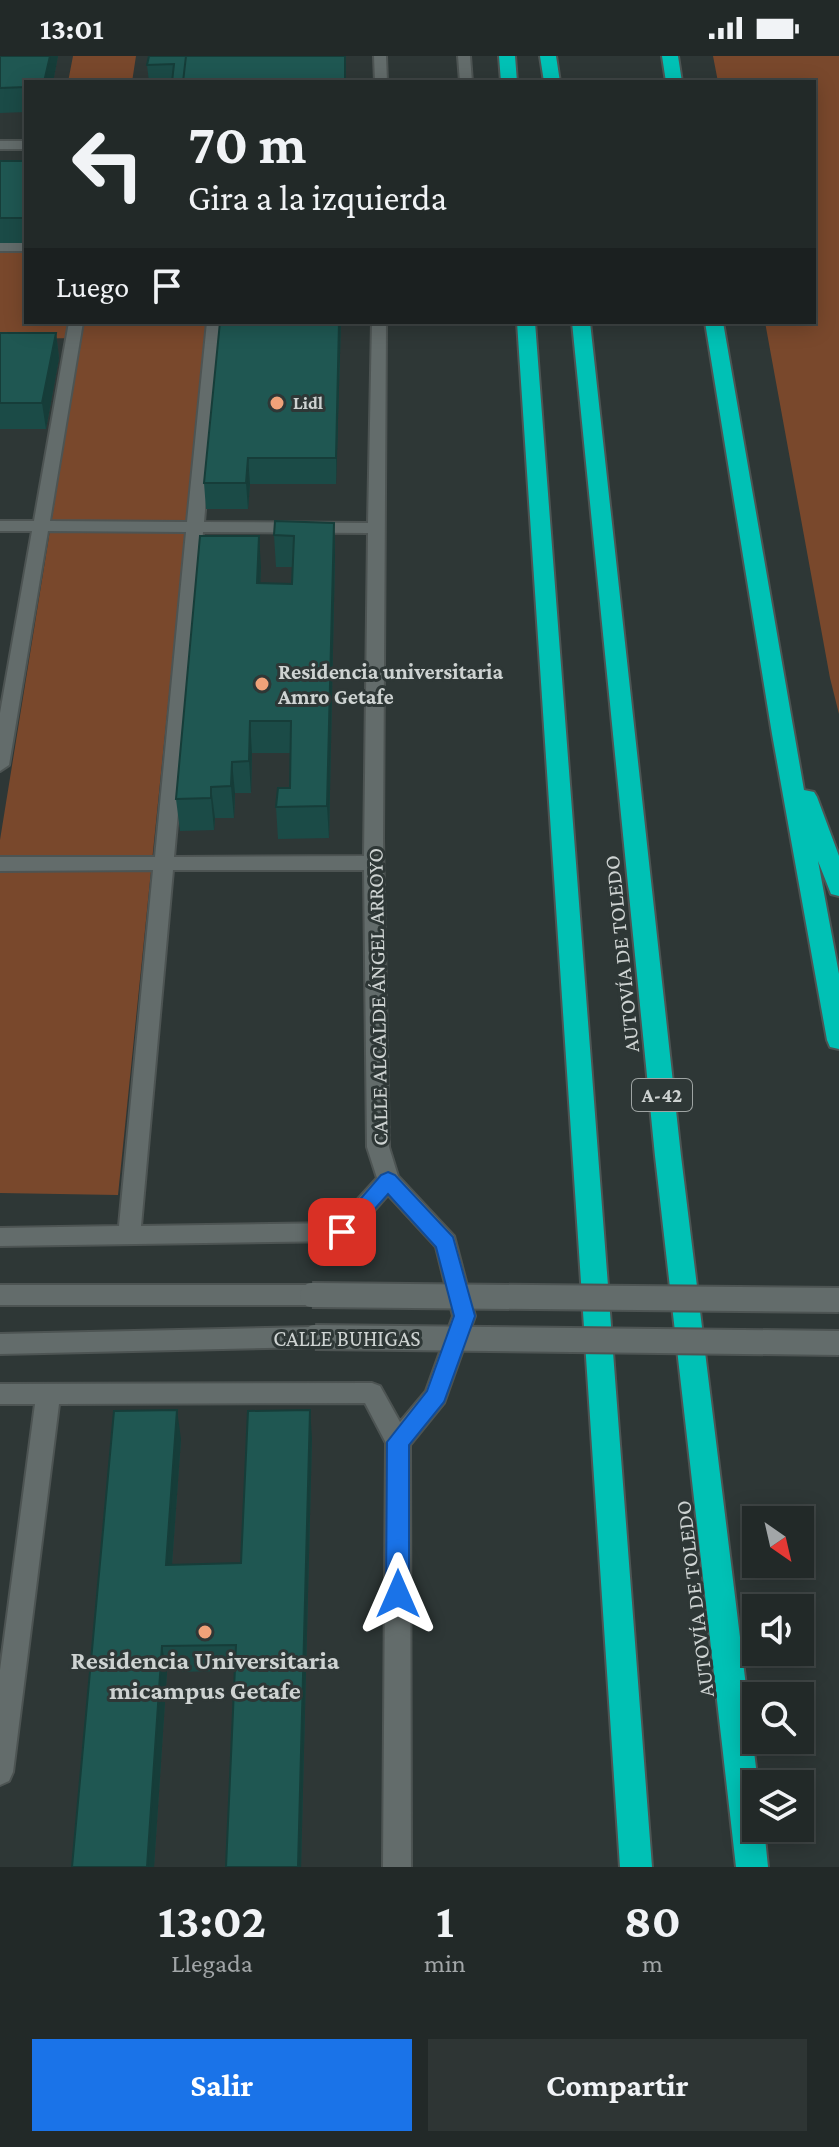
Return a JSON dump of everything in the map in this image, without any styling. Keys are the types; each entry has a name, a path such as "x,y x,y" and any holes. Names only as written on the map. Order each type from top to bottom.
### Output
{"highway":[{"path":"507,56 509,80"},
{"path":"548,56 552,80"},
{"path":"670,56 674,80"},
{"path":"526,324 636,1867"},
{"name":"AUTOVÍA DE TOLEDO","path":"581,324 668,1156 752,1867"},
{"path":"714,324 783,734 839,1040"},
{"path":"783,734 839,888"}],"street":[{"path":"380,56 381,80"},
{"path":"464,56 466,80"},
{"path":"0,145 24,145"},
{"path":"0,247 24,247"},
{"path":"0,765 40,526 65,344 75,324"},
{"path":"129,1236 214,324"},
{"name":"CALLE ALCALDE ÁNGEL ARROYO","path":"379,324 373,863 378,1147 388,1180 446,1243 464,1316 436,1396 398,1442"},
{"path":"0,526 378,528"},
{"path":"0,864 373,863"},
{"path":"0,1237 342,1232 388,1180"},
{"name":"CALLE BUHIGAS","path":"0,1295 839,1300"},
{"name":"CALLE BUHIGAS","path":"0,1344 315,1337 839,1343"},
{"path":"0,1394 372,1393 398,1442 397,1867"},
{"path":"0,1772 48,1394"}],"shaded area":[{"path":"73,56 136,56 132,80 68,80"},
{"path":"713,56 839,56 839,714 765,324 816,324 816,80 718,80"},
{"path":"0,252 24,252 24,324 207,324 118,1195 0,1193 0,840 81,338 0,339"}],"building":[{"path":"0,56 50,56 44,80 24,80 24,87 0,88"},
{"path":"149,56 186,56 183,80 172,80 174,64 147,65"},
{"path":"186,56 345,56 345,80 183,80"},
{"path":"0,161 24,161 24,218 0,218"},
{"name":"Lidl","path":"220,324 339,324 336,458 248,458 246,483 204,483"},
{"path":"0,333 56,333 42,403 0,403"},
{"name":"Residencia universitaria Amro Getafe","path":"275,521 334,523 327,806 276,807 278,788 290,788 291,721 250,721 249,761 232,762 231,786 211,787 211,798 176,799 200,536 259,536 257,583 292,584 294,536 274,535"},
{"name":"Residencia Universitaria micampus Getafe","path":"177,1410 166,1565 241,1563 248,1411 310,1410 298,1867 226,1867 236,1645 162,1646 147,1867 72,1867 114,1411"}],"place":[{"name":"Lidl","path":"277,403"},
{"name":"Residencia universitaria Amro Getafe","path":"262,684"},
{"name":"Residencia Universitaria micampus Getafe","path":"205,1632"}],"route":[{"path":"342,1232 388,1180 446,1243 464,1316 436,1396 398,1442 398,1594"}]}
